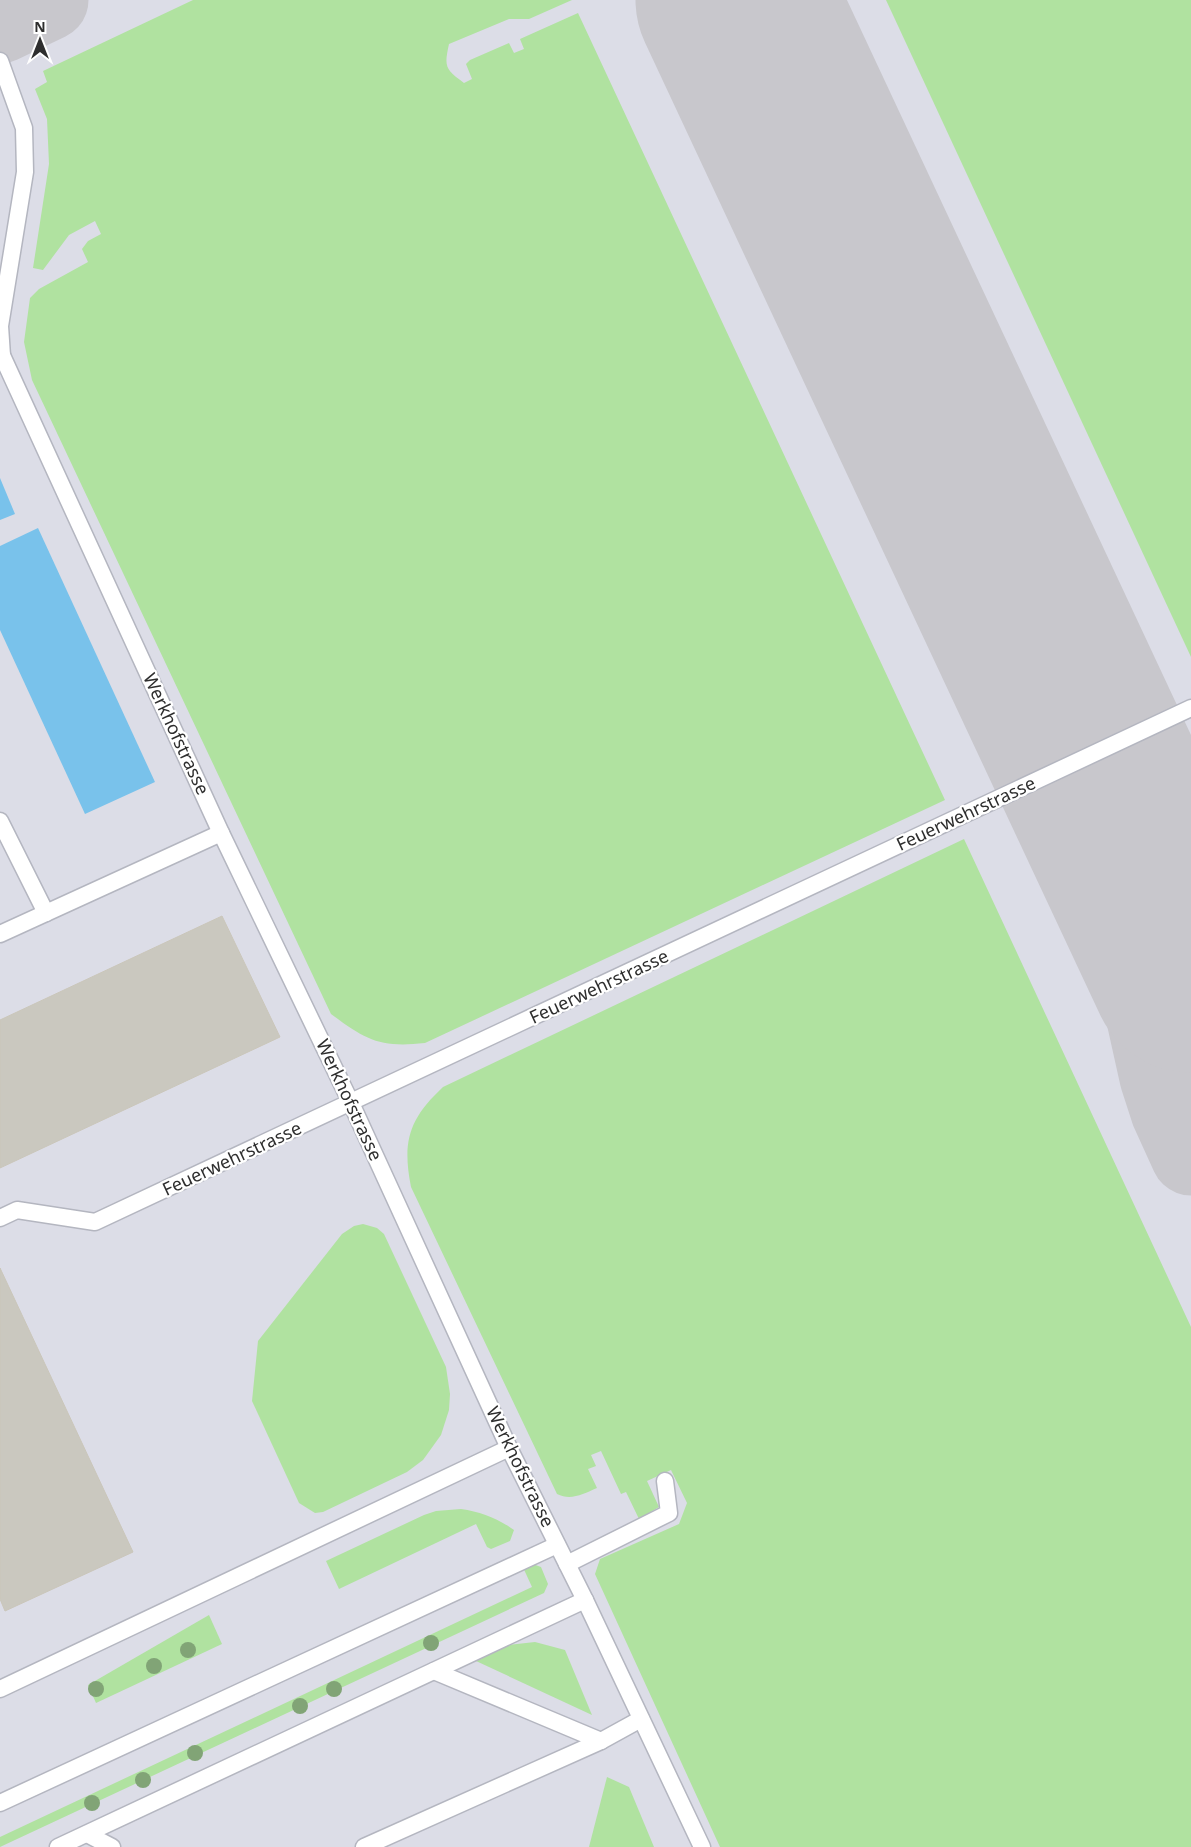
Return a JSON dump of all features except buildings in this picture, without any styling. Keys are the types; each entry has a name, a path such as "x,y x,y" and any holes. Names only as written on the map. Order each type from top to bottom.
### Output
{"lane":[{"path":"0,61 24,128 26,147 25,172 0,326 1,354"},
{"name":"Werkhofstrasse","path":"1,354 221,834 351,1103 509,1448 585,1600 641,1719 696,1845"},
{"name":"Feuerwehrstrasse","path":"0,1218 17,1210 95,1222 1191,708"},
{"path":"0,821 46,913"},
{"path":"0,934 221,834"},
{"path":"0,1689 509,1448"},
{"path":"567,1564 670,1513 665,1481"},
{"path":"0,1802 558,1545"},
{"path":"58,1847 585,1600"},
{"path":"434,1671 602,1740"},
{"path":"364,1847 602,1740 641,1719"},
{"path":"87,1834 112,1847"}],"shaded area":[{"path":"0,0 1191,0 1191,1847 0,1847"}],"green space":[{"path":"193,0 572,0 529,19 509,19 449,44 448,67 464,83 472,79 466,64 470,60 509,43 514,53 524,49 520,39 578,13 945,800 425,1043 396,1044 374,1040 354,1030 331,1014 32,380 24,342 30,298 39,289 88,262 82,249 88,241 101,234 95,221 69,235 43,270 33,268 49,164 47,119 35,89 47,82 43,71"},
{"path":"886,0 1191,0 1191,657"},
{"path":"964,839 1191,1327 1191,1847 720,1847 595,1574 600,1559 679,1524 687,1503 671,1470 647,1481 659,1507 639,1519 626,1492 621,1494 601,1451 591,1455 596,1466 588,1469 597,1488 572,1497 557,1494 411,1187 408,1171 408,1144 411,1132 422,1110 443,1087"},
{"path":"363,1224 377,1228 384,1234 446,1367 450,1394 449,1410 441,1435 423,1460 407,1472 323,1512 315,1513 299,1503 252,1401 258,1341 342,1234 354,1226"},
{"path":"461,1509 489,1516 508,1526 514,1530 510,1541 491,1549 487,1547 476,1524 339,1589 326,1561 424,1515 436,1511"},
{"path":"521,1563 530,1563 541,1567 548,1584 544,1593 0,1847 0,1837 532,1587"},
{"path":"209,1615 222,1644 96,1703 88,1685"},
{"path":"535,1642 565,1650 592,1715 476,1661 507,1645"},
{"path":"607,1777 629,1787 654,1847 589,1847"}],"water":[{"path":"0,478 15,514 0,520"},
{"path":"38,528 155,782 85,814 0,630 0,546"}],"taxiway":[{"path":"0,23 48,0"},
{"path":"1075,726 1085,750 1096,789 1160,1077 1171,1111 1191,1155"}],"runway":[{"path":"736,0 1191,972"}]}
